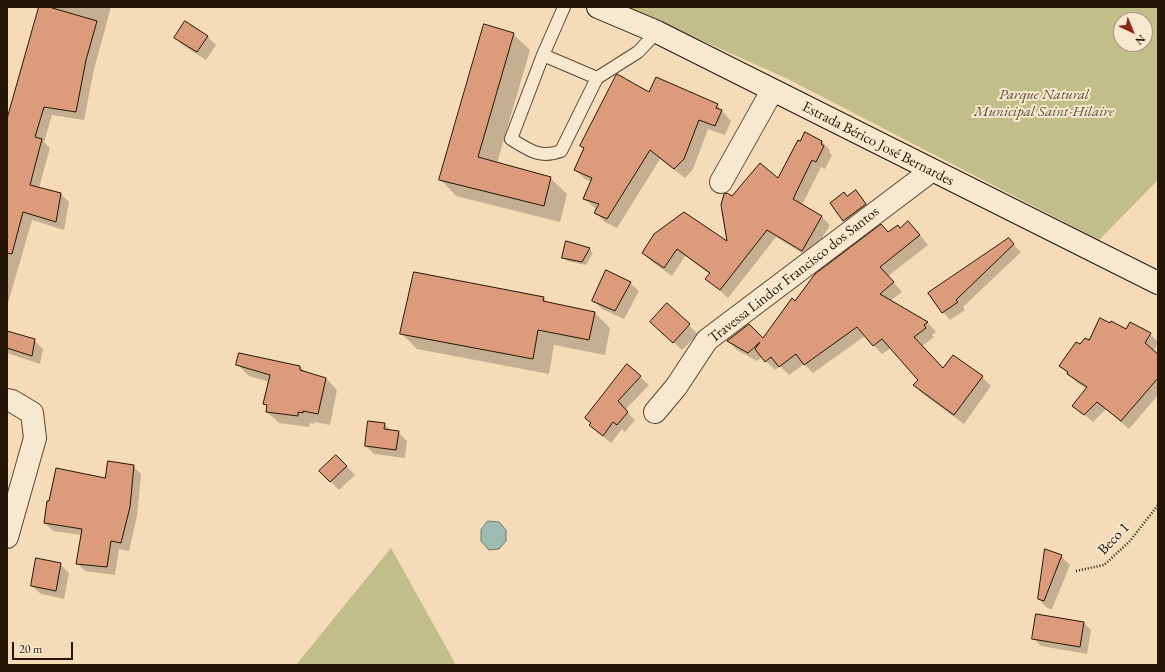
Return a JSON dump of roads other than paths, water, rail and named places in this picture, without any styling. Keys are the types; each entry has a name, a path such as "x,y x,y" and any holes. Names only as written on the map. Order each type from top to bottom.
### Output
{"street":[{"name":"Estrada Bérico José Bernardes","path":"598,7 657,32 931,171 1158,283"},
{"path":"721,182 772,91"},
{"name":"Travessa Lindor Francisco dos Santos","path":"655,412 676,387 707,340 931,171"},
{"path":"7,400 12,401 32,414 35,438 7,537"}],"lane":[{"path":"564,7 543,55 511,139 533,152 550,155 561,151 597,78 638,52 657,32"},
{"path":"543,55 597,78"}],"water":[{"path":"488,521 499,522 506,530 506,541 499,549 489,550 481,541 481,530"}],"park label":[{"name":"Parque Natural Municipal Saint-Hilaire","path":"1044,104"}]}
